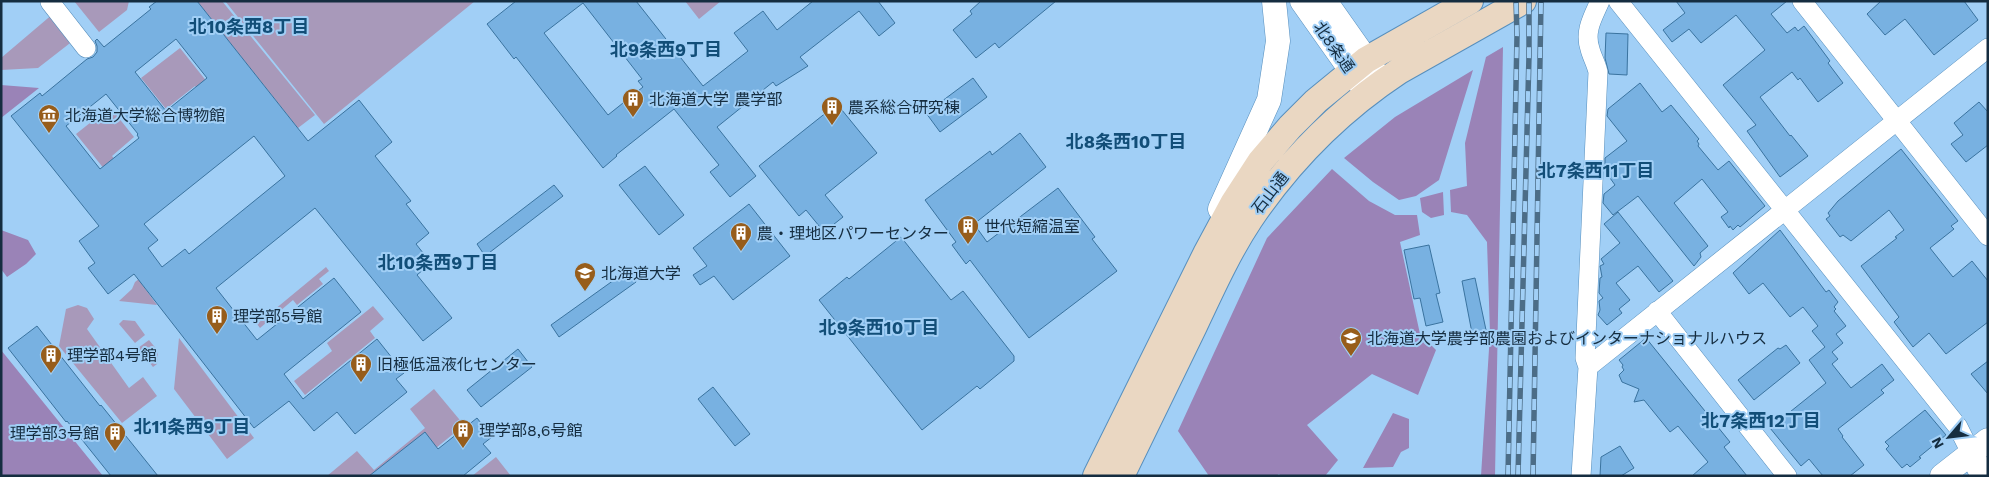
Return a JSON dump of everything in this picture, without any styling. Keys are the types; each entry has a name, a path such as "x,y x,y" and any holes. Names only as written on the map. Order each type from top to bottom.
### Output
{"main road":[{"name":"石山通","path":"1096,476 1206,254 1234,202 1260,162 1316,101 1359,66 1470,1"},
{"name":"石山通","path":"1121,476 1224,263 1250,219 1308,145 1335,120 1399,70 1523,1"}],"street":[{"path":"1206,254 1222,204 1269,100 1278,40 1274,1"},
{"name":"北8条通","path":"1302,1 1359,66"},
{"name":"北8条通","path":"1325,1 1359,66 1374,88"},
{"path":"1580,476 1588,366 1585,358 1598,72 1587,35 1590,22 1600,1"},
{"path":"1618,1 1958,427 1980,446 1984,476"},
{"path":"1802,1 1988,236"},
{"path":"50,2 86,48"},
{"path":"1588,366 1988,48"},
{"path":"1657,312 1787,476"},
{"path":"1942,476 1980,446"}],"shaded area":[{"path":"74,1 129,1 127,10 99,32"},
{"path":"197,1 222,1 315,115 298,128"},
{"path":"225,1 475,1 324,124"},
{"path":"685,1 721,1 699,19"},
{"path":"54,13 74,40 38,68 1,70 1,58"},
{"path":"1503,47 1495,476 1481,476 1490,333 1487,242 1467,215 1451,212 1450,190 1467,186 1465,143 1486,57"},
{"path":"180,48 231,112 222,120 195,86 166,109 141,78"},
{"path":"1473,70 1439,180 1416,196 1399,200 1344,158 1395,117"},
{"path":"1,85 39,88 1,118"},
{"path":"110,107 134,137 112,156 145,197 134,206 76,134"},
{"path":"1332,169 1369,201 1395,215 1417,215 1420,235 1400,242 1420,334 1436,350 1418,395 1372,374 1307,425 1338,460 1325,476 1281,476 1279,474 1276,476 1209,476 1178,431 1267,238"},
{"path":"1443,192 1444,215 1431,218 1422,212 1420,198"},
{"path":"1,230 28,240 36,254 26,264 7,277 1,269"},
{"path":"154,267 157,270 141,283 157,305 119,301 132,289 135,282"},
{"path":"326,267 329,271 319,279 323,284 297,305 293,300 260,328 257,324"},
{"path":"78,305 87,308 94,319 87,329 129,388 143,377 157,396 122,423 59,346 66,309"},
{"path":"373,306 384,319 370,331 375,338 305,395 294,381 332,351 327,343"},
{"path":"123,320 135,321 145,335 135,343 119,324"},
{"path":"179,338 254,438 227,459 174,389"},
{"path":"149,340 158,351 157,364 153,367 138,348"},
{"path":"1,350 103,476 1,476"},
{"path":"434,389 464,425 402,476 327,476 357,451 374,470 425,428 410,409"},
{"path":"1393,413 1409,419 1409,448 1401,452 1393,467 1363,468"},
{"path":"496,457 511,476 472,476"}],"building":[{"path":"157,1 197,1 308,141 359,100 392,142 375,156 411,201 406,204 429,233 416,244 431,263 417,275 452,318 423,341 315,208 216,288 257,340 334,278 361,312 284,374 303,399 377,339 404,373 396,379 407,392 355,434 337,412 314,431 289,401 254,428 134,274 108,294 88,268 95,263 79,241 99,226 11,116 40,93 42,96 87,59 93,57 97,52 95,41 97,39 104,47 151,9 149,7","holes":["176,39 207,78 166,111 135,72","106,94 138,134 139,138 100,169 66,126","254,136 285,176 189,254 185,249 162,267 148,248 158,240 144,224"]},
{"name":"北海道大学 農学部","path":"516,1 636,1 703,86 748,51 734,33 763,11 777,30 813,1 878,1 895,23 879,36 859,11 800,57 808,66 776,86 773,82 717,127 756,176 730,197 710,172 719,165 674,109 616,155 603,168 516,57 514,59 487,24","holes":["583,3 642,79 638,81 643,87 608,115 544,33"]},
{"path":"981,1 1056,1 999,48 995,43 976,58 953,30 972,14 970,11"},
{"path":"1676,1 1787,1 1771,14 1787,33 1795,27 1798,31 1804,26 1830,61 1828,63 1843,83 1818,102 1800,78 1798,80 1792,72 1760,97 1808,156 1780,177 1747,131 1756,125 1723,85 1765,50 1736,15 1701,43 1689,29 1672,42 1663,30 1685,13"},
{"path":"1881,1 1964,1 1978,20 1934,55 1905,19 1885,35 1867,14"},
{"path":"1606,33 1628,34 1627,75 1609,74 1605,58"},
{"path":"973,78 987,97 940,132 926,113"},
{"path":"1640,83 1662,112 1671,105 1699,139 1697,141 1698,146 1718,170 1729,161 1765,206 1740,227 1738,225 1733,230 1730,226 1729,228 1721,217 1728,212 1702,179 1674,203 1708,246 1700,253 1701,257 1694,266 1638,196 1613,215 1603,203 1604,194 1615,185 1605,171 1605,158 1627,141 1607,116 1608,109"},
{"path":"1979,102 1988,112 1988,145 1966,162 1951,144 1963,135 1954,123"},
{"name":"農系総合研究棟","path":"837,104 877,153 825,195 843,217 824,232 806,210 799,216 759,166"},
{"name":"世代短縮温室","path":"1020,133 1046,167 974,224 987,242 1058,188 1095,237 1092,239 1117,271 1029,338 970,260 966,264 952,245 956,242 925,200 990,151 992,155"},
{"path":"1901,149 1958,221 1951,226 1954,229 1930,248 1953,277 1972,261 1988,281 1988,322 1946,354 1929,333 1913,347 1894,322 1899,317 1861,266 1897,238 1895,237 1904,230 1889,210 1851,241 1843,235 1840,237 1826,219 1830,216 1828,213 1838,201"},
{"path":"645,166 684,215 659,235 619,185"},
{"path":"554,185 563,196 485,256 477,244"},
{"name":"農・理地区パワーセンター","path":"749,204 790,256 733,300 714,276 700,285 693,275 707,266 693,248"},
{"path":"1618,212 1673,281 1659,292 1638,266 1616,283 1630,300 1619,309 1622,313 1607,325 1598,315 1600,310 1599,301 1603,298 1599,293 1600,278 1602,277 1600,266 1604,264 1601,259 1620,243 1604,224"},
{"path":"1780,230 1826,292 1829,290 1838,302 1834,307 1836,309 1834,311 1846,326 1836,334 1843,343 1832,352 1838,359 1832,364 1851,388 1882,364 1894,380 1881,390 1884,393 1838,429 1864,465 1850,476 1823,476 1809,459 1801,466 1770,428 1826,383 1809,360 1825,347 1812,331 1818,326 1803,307 1790,317 1763,283 1749,294 1733,273"},
{"path":"901,237 951,300 963,291 1014,356 1014,361 980,389 977,386 922,430 819,300 847,277 849,279"},
{"path":"1429,245 1440,293 1436,294 1443,322 1426,326 1420,298 1414,299 1404,250"},
{"path":"628,270 636,282 559,337 551,325"},
{"path":"1475,278 1486,330 1472,333 1462,281"},
{"path":"37,326 158,476 111,476 66,422 8,348"},
{"path":"1646,338 1730,442 1724,447 1747,476 1692,476 1708,462 1678,426 1670,432 1644,400 1634,402 1639,389 1622,382 1619,375 1624,370 1619,360"},
{"path":"1786,345 1800,363 1754,400 1738,380 1778,348 1780,349"},
{"path":"518,349 532,367 481,407 467,390"},
{"path":"1988,361 1988,394 1971,374"},
{"path":"713,387 750,434 735,446 698,399"},
{"path":"1925,410 1946,435 1910,467 1907,464 1902,468 1886,449 1889,446 1885,442"},
{"path":"477,418 492,437 483,444 491,453 463,476 369,476 425,432 438,449"},
{"path":"1620,446 1634,468 1621,476 1600,476 1601,457"}],"railway":[{"path":"1508,476 1517,36 1516,1"},
{"path":"1518,476 1529,1"},
{"path":"1533,476 1541,1"}],"place":[{"name":"北海道大学 農学部","path":"633,118"},
{"name":"農系総合研究棟","path":"832,126"},
{"name":"北海道大学総合博物館","path":"49,134"},
{"name":"世代短縮温室","path":"968,245"},
{"name":"農・理地区パワーセンター","path":"741,252"},
{"name":"北海道大学","path":"585,292"},
{"name":"理学部5号館","path":"217,335"},
{"name":"北海道大学農学部農園およびインターナショナルハウス","path":"1351,357"},
{"name":"理学部4号館","path":"51,374"},
{"name":"旧極低温液化センター","path":"361,383"},
{"name":"理学部8,6号館","path":"463,449"},
{"name":"理学部3号館","path":"115,452"}],"district":[{"name":"北10条西8丁目","path":"249,26"},
{"name":"北9条西9丁目","path":"666,49"},
{"name":"北8条西10丁目","path":"1126,141"},
{"name":"北7条西11丁目","path":"1596,170"},
{"name":"北10条西9丁目","path":"438,262"},
{"name":"北9条西10丁目","path":"879,327"},
{"name":"北7条西12丁目","path":"1761,420"},
{"name":"北11条西9丁目","path":"192,426"}]}
